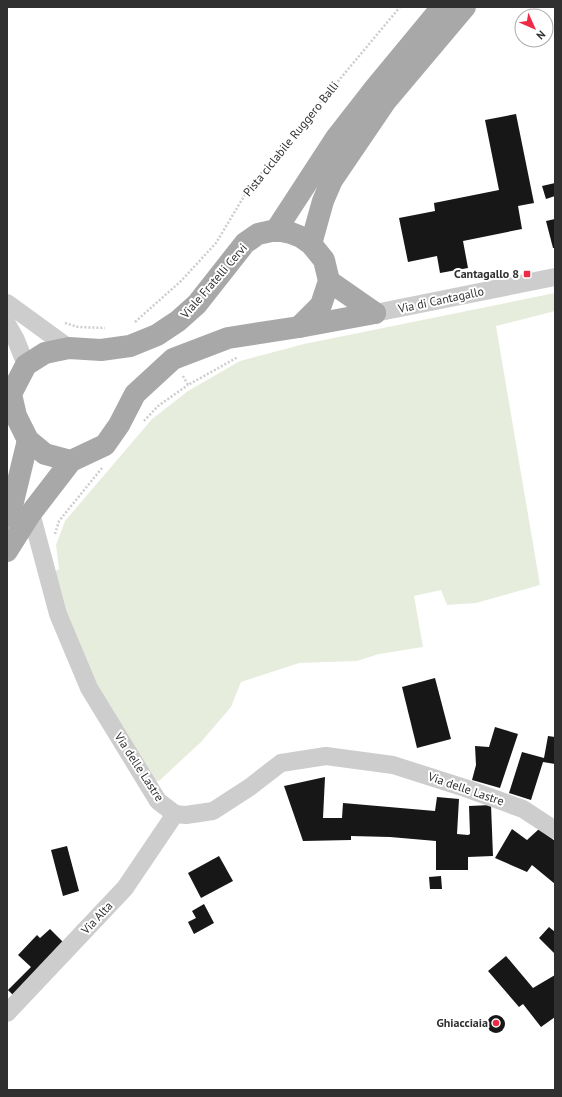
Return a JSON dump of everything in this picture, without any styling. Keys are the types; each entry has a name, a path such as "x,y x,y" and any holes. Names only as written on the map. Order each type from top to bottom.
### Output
{"main road":[{"path":"276,230 336,138 442,7"},
{"path":"310,244 323,201 332,180 385,102 465,7"},
{"name":"Viale Fratelli Cervi","path":"26,365 45,353 69,348 101,350 130,346 157,335 178,321 197,304 245,243 258,234 276,230 301,237 310,244 324,260 329,281"},
{"path":"299,327 321,305 329,281 374,314"},
{"path":"7,551 31,513 71,461 104,445 119,425 135,394 172,359 228,338 374,314"},
{"path":"26,365 9,393 16,416 28,440 45,454 71,461"},
{"path":"7,517 12,510 28,440"}],"street":[{"name":"Via di Cantagallo","path":"374,314 555,277"},
{"path":"7,303 69,348"},
{"path":"7,324 16,340 26,365"},
{"name":"Via delle Lastre","path":"31,513 58,614 89,688 158,801 175,814 186,816 212,811 250,787 281,763 326,756 393,765 465,788 523,809 555,830"},
{"name":"Via Alta","path":"7,1013 125,888 175,814"}],"path":[{"name":"Pista ciclabile Ruggero Balli","path":"133,325 181,281 216,243 249,188 400,7"},
{"path":"64,322 78,327 106,328"},
{"path":"140,426 158,406 188,385"},
{"path":"52,541 59,521 105,464"}],"green space":[{"path":"555,293 555,311 496,326 540,585 476,603 447,605 441,590 414,596 423,647 379,654 357,661 299,663 241,682 231,707 201,742 159,781 152,780 105,702 63,610 55,571 59,569 56,545 65,521 152,419 188,391 240,361 304,344"}],"building":[{"path":"516,114 534,203 518,206 522,229 463,241 468,268 440,273 437,256 408,262 399,218 435,211 434,203 499,190 485,120"},
{"path":"555,183 555,196 546,199 542,186"},
{"path":"555,219 555,248 553,248 546,221"},
{"path":"435,678 451,739 417,748 402,687"},
{"path":"495,727 518,734 500,788 472,780 476,765 475,746 489,747"},
{"path":"548,736 555,737 555,764 543,762 531,800 509,793 522,752 544,758"},
{"path":"325,777 323,818 342,818 343,803 435,811 437,797 459,799 457,834 468,835 470,834 469,806 491,805 493,856 468,857 468,870 436,870 436,841 390,837 351,836 351,840 303,841 284,786"},
{"path":"512,829 527,840 539,829 555,841 555,884 532,865 527,872 495,858"},
{"path":"67,846 79,891 63,896 51,850"},
{"path":"219,856 233,881 201,898 188,873"},
{"path":"441,876 442,889 430,889 429,877"},
{"path":"204,904 214,923 194,934 188,922 196,918 192,911"},
{"path":"549,927 555,932 555,954 539,938"},
{"path":"50,929 66,945 15,997 8,990 31,967 18,955 37,935 40,938"},
{"path":"506,956 533,988 555,975 555,1017 541,1027 523,1004 519,1007 488,971"},
{"name":"Ghiacciaia","path":"496,1015 502,1018 505,1024 502,1030 496,1033 490,1030 487,1024 490,1018"}],"place":[{"name":"Cantagallo 8","path":"527,274"},
{"name":"Ghiacciaia","path":"496,1023"}]}
